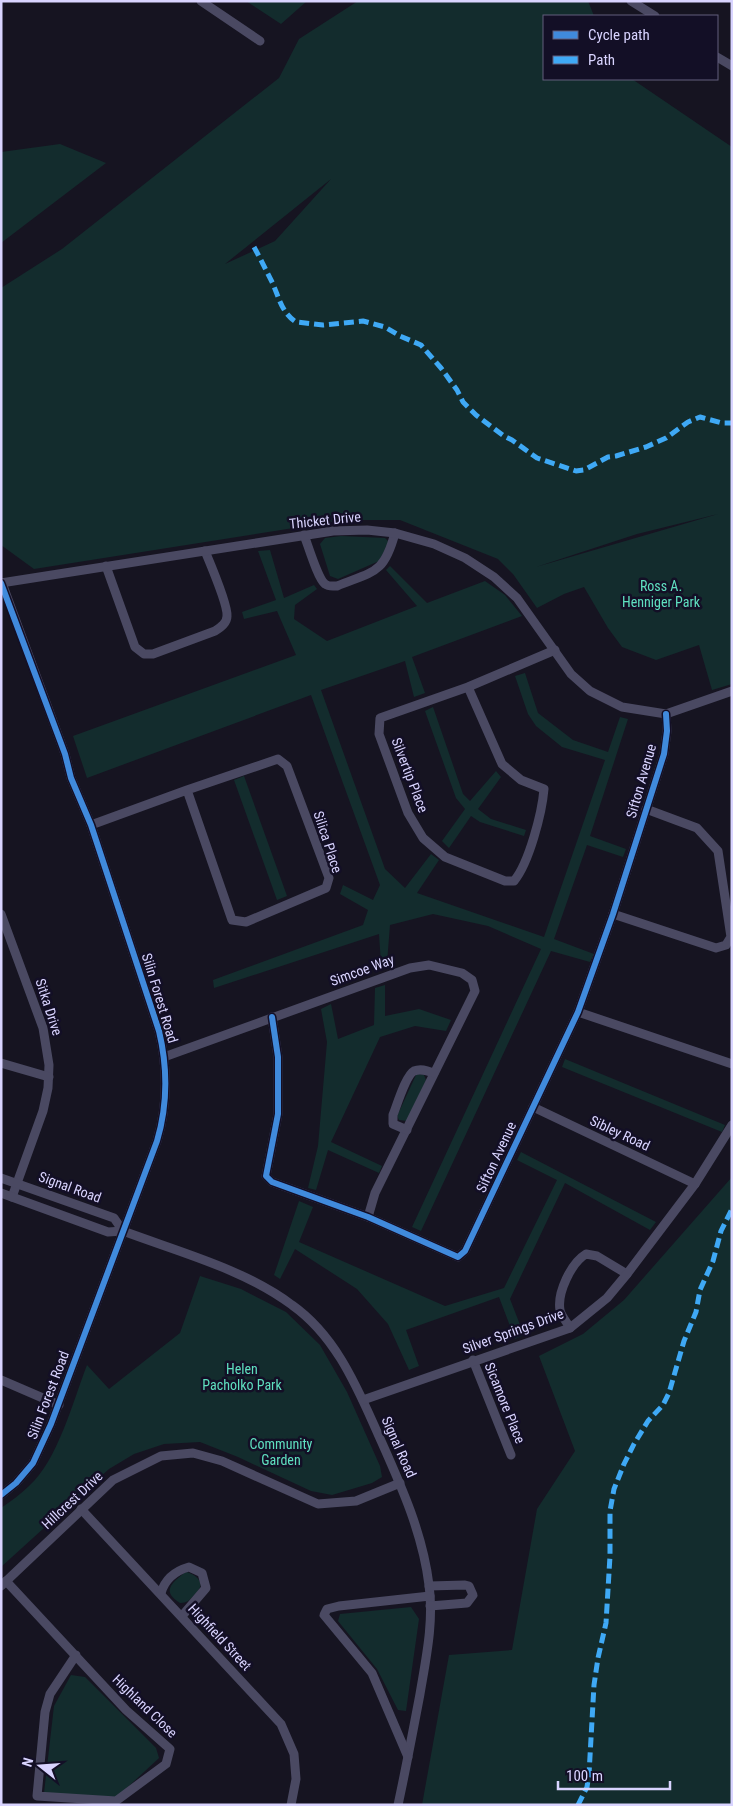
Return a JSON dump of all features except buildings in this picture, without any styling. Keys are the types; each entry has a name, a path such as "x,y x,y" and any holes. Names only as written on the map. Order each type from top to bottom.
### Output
{"street":[{"path":"200,1 260,41"},
{"path":"631,1 653,15"},
{"path":"718,58 732,66"},
{"name":"Thicket Drive","path":"2,583 333,530 395,533 451,551 494,576 525,607 571,674 590,691 622,707 666,714 732,692"},
{"path":"304,535 321,580 328,586 337,586 375,570 386,560 395,533"},
{"path":"106,566 135,647 144,654 153,654 215,631 226,621 226,609 205,551"},
{"name":"Silin Forest Road","path":"1,1494 16,1483 32,1463 59,1405 161,1129 166,1098 164,1057 159,1031 90,826 71,778 65,754 2,583"},
{"name":"Silvertip Place","path":"468,687 502,764 521,780 544,789 542,811 521,872 514,881 504,882 445,857 423,838 408,813 379,734 380,718 468,687 555,650"},
{"name":"Sifton Avenue","path":"272,1017 278,1057 278,1114 266,1176 272,1182 368,1217 458,1257 465,1251 578,1012 613,914 664,754 667,731 666,714"},
{"name":"Silica Place","path":"90,826 187,790 278,759 286,766 329,878 326,888 246,922 232,920 187,790"},
{"path":"613,914 716,948 726,945 731,937 718,851 697,828 646,809"},
{"name":"Sitka Drive","path":"1,914 43,1028 48,1052 49,1077 43,1111 12,1197"},
{"name":"Simcoe Way","path":"164,1057 410,968 429,965 462,973 472,980 475,991 375,1193 368,1217"},
{"path":"578,1012 732,1064"},
{"path":"1,1063 49,1077"},
{"path":"407,1130 393,1124 392,1120 409,1076 414,1071 421,1069 434,1073"},
{"name":"Sibley Road","path":"533,1107 695,1184"},
{"name":"Silver Springs Drive","path":"363,1400 473,1360 570,1328 607,1298 627,1274 695,1184 732,1125"},
{"name":"Signal Road","path":"1,1178 114,1218 123,1231"},
{"name":"Signal Road","path":"1,1194 108,1232 123,1231 253,1281 294,1306 331,1343 363,1400 414,1516 429,1586 430,1606 427,1654 398,1805"},
{"path":"570,1328 560,1312 560,1295 577,1260 586,1254 597,1256 627,1274"},
{"name":"Sicamore Place","path":"473,1360 511,1455"},
{"name":"Silin Forest Road","path":"1,1380 59,1405"},
{"name":"Hillcrest Drive","path":"4,1584 113,1480 161,1456 193,1454 222,1461 318,1504 356,1501 400,1483"},
{"name":"Highfield Street","path":"81,1509 281,1724 294,1754 296,1779 291,1805"},
{"path":"161,1593 164,1583 180,1570 188,1567 202,1573 206,1588 182,1616"},
{"name":"Highland Close","path":"4,1584 76,1654 126,1710 170,1749 166,1764 116,1801 37,1796 45,1712 50,1694 76,1654"},
{"path":"429,1586 465,1585 469,1586 473,1595 467,1603 430,1606"},
{"path":"408,1757 372,1673 324,1615 327,1609 339,1606 430,1596"}],"green space":[{"path":"246,1 307,1 281,24"},
{"name":"Ross A. Henniger Park","path":"358,1 588,1 594,15 543,15 543,80 633,80 732,147 732,684 712,690 699,645 656,660 622,647 608,628 584,587 564,594 537,608 513,574 498,559 400,520 344,520 34,569 1,545 1,288 62,249 279,78 299,39","holes":["331,179 275,241 225,264","718,514 536,567 637,534"]},
{"path":"60,144 106,163 1,243 1,152"},
{"path":"341,536 385,538 389,542 379,561 338,579 330,576 320,544 325,538"},
{"path":"270,550 284,598 314,585 317,589 295,605 294,619 327,641 417,606 386,570 390,566 427,603 485,581 505,595 522,616 412,657 425,693 414,697 405,661 321,690 385,869 405,888 431,854 439,860 417,893 544,937 605,760 562,747 536,726 528,714 515,676 525,673 538,713 573,740 608,752 620,717 628,719 590,836 626,849 623,857 587,845 554,939 594,954 590,962 551,951 421,1231 412,1227 541,949 488,926 433,914 390,925 387,963 381,964 379,934 214,988 213,980 363,925 368,910 340,894 343,885 373,900 380,885 311,695 87,778 73,736 296,655 277,611 244,619 242,612 276,600 258,551"},
{"path":"433,707 463,794 470,801 496,771 501,777 478,809 491,819 526,830 524,836 480,822 471,816 449,848 442,841 465,809 456,798 425,711"},
{"path":"244,776 287,896 277,900 234,780"},
{"path":"385,985 385,1016 419,1009 451,1020 446,1031 415,1026 380,1037 331,1142 382,1166 379,1173 328,1150 316,1190 308,1188 318,1146 327,1042 321,1009 331,1004 338,1039 374,1025 375,988"},
{"path":"565,1059 725,1125 722,1132 562,1067"},
{"path":"418,1074 424,1075 426,1080 407,1121 399,1120 397,1116"},
{"path":"521,1152 656,1222 650,1230 565,1183 510,1299 524,1335 515,1339 499,1297 406,1330 419,1366 409,1370 388,1324 357,1289 295,1249 280,1279 274,1275 299,1201 313,1207 299,1242 445,1306 504,1288 557,1180 517,1160"},
{"path":"732,1177 732,1805 422,1805 449,1655 512,1650 537,1509 575,1451 539,1356 583,1334 624,1300"},
{"name":"Helen Pacholko Park","path":"200,1276 241,1289 286,1312 320,1345 347,1392 380,1466 382,1477 372,1483 332,1495 311,1491 238,1457 200,1442 164,1444 134,1454 109,1469 1,1567 1,1508 29,1486 48,1461 64,1429 87,1365 109,1389 180,1333"},
{"path":"187,1572 198,1579 200,1588 190,1600 180,1603 171,1595 170,1589 177,1579"},
{"path":"411,1607 419,1619 406,1711 398,1710 377,1669 338,1621 340,1614"},
{"path":"71,1675 85,1677 156,1748 159,1758 117,1797 44,1793 54,1706"}],"marked path":[{"path":"254,247 284,309 296,322 323,325 363,321 385,327 421,345 441,368 463,402 476,415 537,458 576,471 584,470 608,457 646,447 666,438 688,422 700,417 722,423 732,423"},
{"path":"578,1805 587,1787 589,1774 594,1685 606,1623 610,1556 610,1511 614,1489 634,1444 648,1421 663,1405 669,1393 684,1341 696,1312 700,1290 713,1261 721,1231 732,1209"}],"cycle path":[{"path":"1,583 65,754 71,778 91,825 159,1031 166,1086 161,1127 157,1141 51,1424 33,1463 16,1483 1,1495"},
{"path":"272,1017 278,1057 278,1114 266,1176 272,1182 368,1217 458,1257 465,1251 578,1012 613,914 664,754 667,731 666,714"}],"park label":[{"name":"Community Garden","path":"281,1452"}]}
